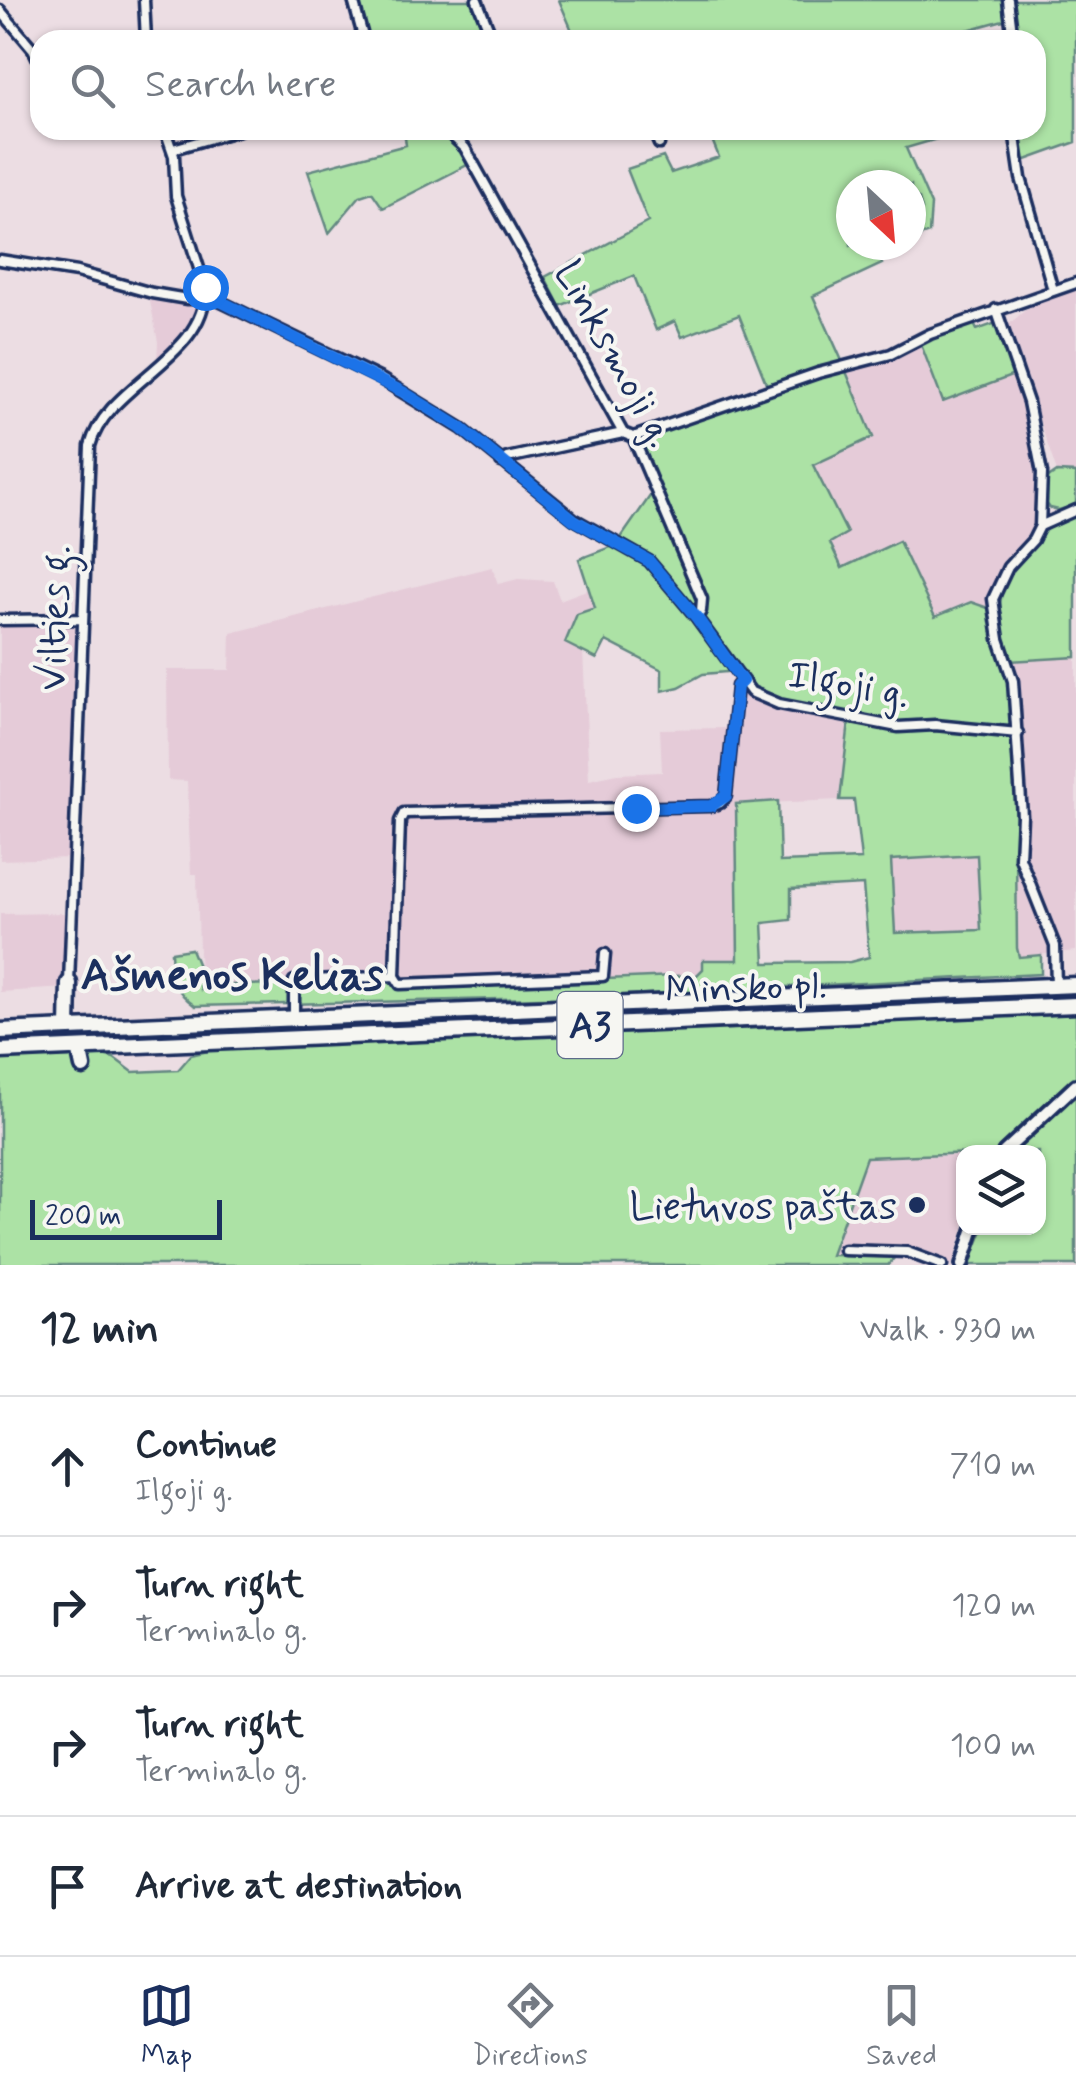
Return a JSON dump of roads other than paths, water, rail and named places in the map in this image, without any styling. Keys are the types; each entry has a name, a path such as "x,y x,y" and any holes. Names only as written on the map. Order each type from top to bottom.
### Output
{"highway":[{"path":"68,1028 69,983"},
{"name":"Minsko pl.","path":"0,1032 1076,985"},
{"name":"Minsko pl.","path":"0,1051 1076,1005"},
{"path":"98,1046 156,1038 169,1032 173,1024"},
{"path":"79,1048 83,1066"}],"street":[{"path":"144,0 146,30"},
{"path":"353,0 361,30"},
{"path":"477,0 488,30"},
{"path":"1008,0 1011,30"},
{"path":"0,10 30,45"},
{"path":"169,140 176,196 206,298"},
{"path":"172,149 204,140"},
{"name":"Linksmoji g.","path":"457,140 466,148 498,203 628,435 702,599 697,618"},
{"path":"657,140 659,144"},
{"path":"1015,140 1021,178 1053,290"},
{"name":"Ilgoji g.","path":"0,260 77,272 152,293 222,302 381,379 461,428 574,520 649,561 751,692 779,704 898,728 935,725 1018,733"},
{"path":"501,462 628,435 891,354 930,334 1076,282"},
{"name":"Vilties g.","path":"69,983 92,437 114,406 186,338 206,298"},
{"path":"996,309 1036,433 1042,473 1040,526 1033,540 1008,567 993,599 999,639 1013,681 1020,858 1055,946 1056,986"},
{"path":"1040,526 1076,510"},
{"path":"0,620 82,619"},
{"path":"605,954 604,976 400,984 395,976 400,821 404,812 720,803 726,796 737,686 742,681"},
{"path":"294,1018 294,981 395,976"},
{"path":"1012,1145 1076,1085"},
{"path":"962,1265 972,1235"},
{"path":"844,1250 908,1252 942,1265"}],"place":[{"name":"Lietuvos paštas","path":"917,1205"}],"district":[{"name":"Ašmenos Kelias","path":"232,973"}]}
